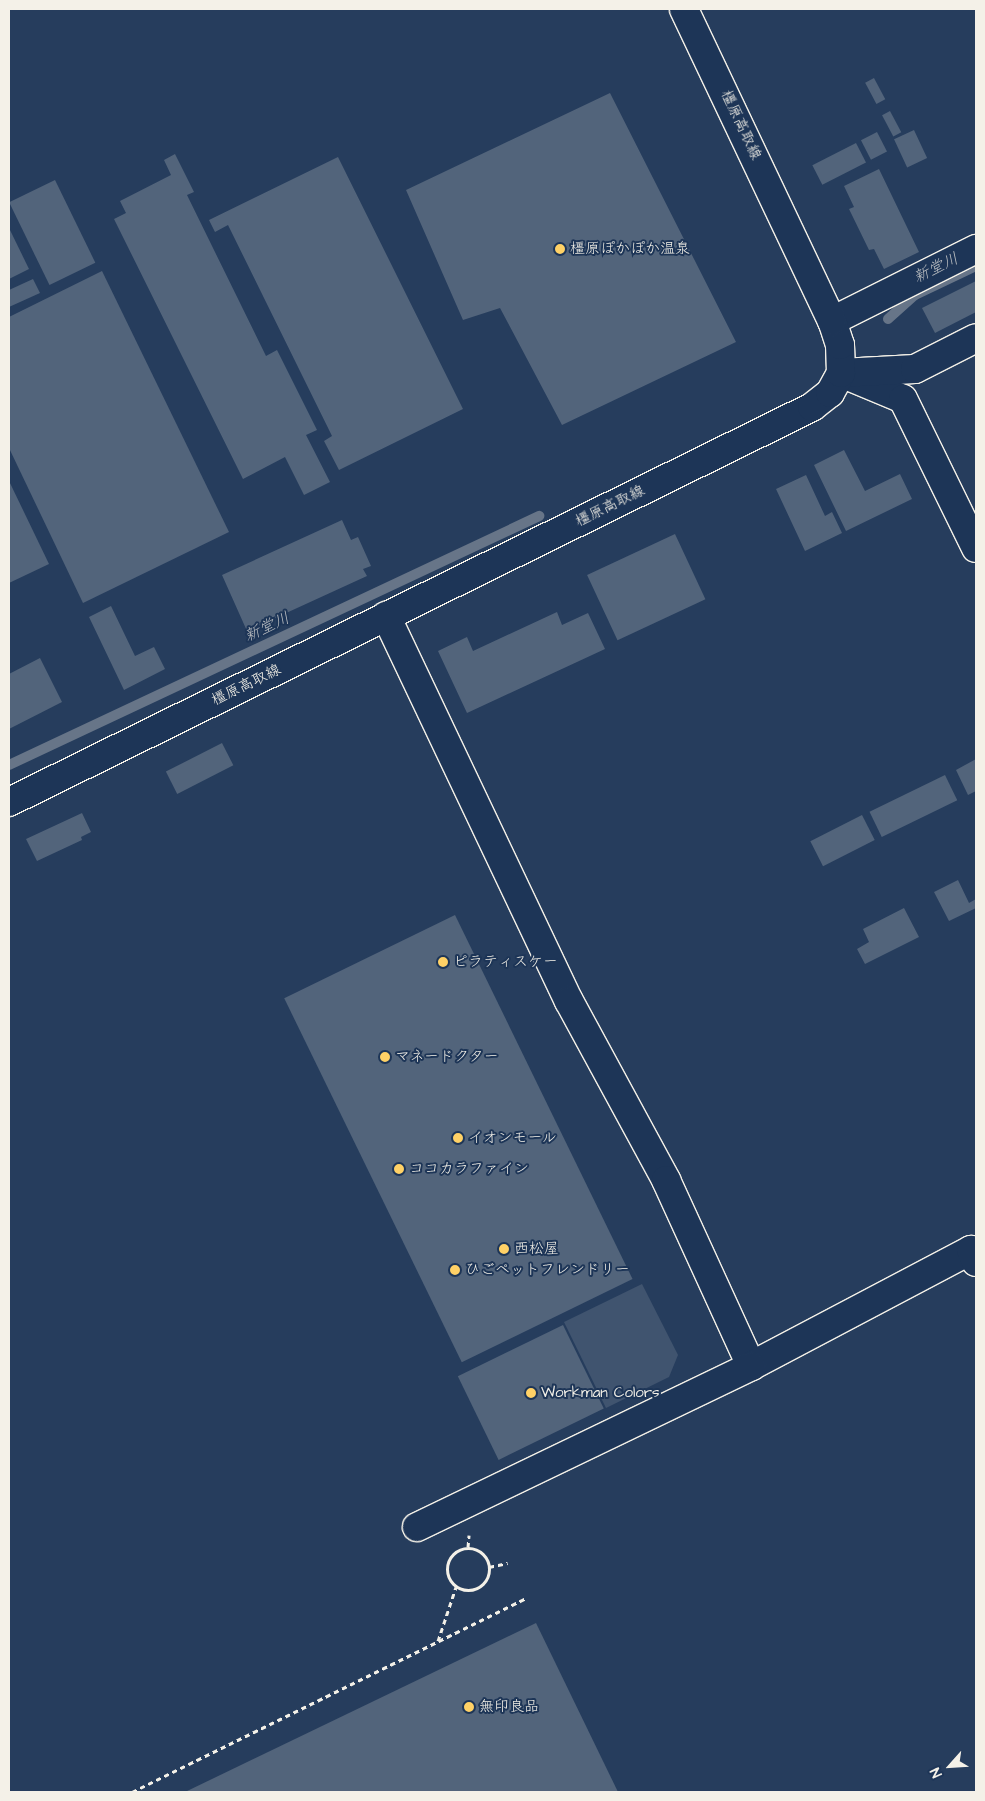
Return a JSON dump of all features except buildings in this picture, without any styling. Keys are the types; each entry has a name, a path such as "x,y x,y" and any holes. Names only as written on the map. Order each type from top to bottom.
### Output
{"street":[{"name":"橿原高取線","path":"9,802 812,407 830,393 842,373 840,345 832,321 684,9"},
{"path":"832,321 976,249"},
{"path":"842,373 915,369 976,338"},
{"path":"842,373 903,398 976,548"},
{"path":"386,616 569,1001 666,1180 751,1366"},
{"path":"417,1527 751,1366 971,1250 976,1262"}],"path":[{"path":"457,1550 479,1550 490,1566 486,1580 476,1589 456,1587 447,1575 446,1568 448,1561 457,1550"},
{"path":"490,1566 508,1563"},
{"path":"438,1642 456,1587"},
{"path":"132,1792 525,1599"}],"shaded area":[{"path":"642,1284 678,1355 669,1377 606,1408 564,1322"}],"waterway":[{"name":"新堂川","path":"888,319 915,295 976,266"},
{"name":"新堂川","path":"9,765 539,516"}],"place":[{"name":"橿原ぽかぽか温泉","path":"560,249"},
{"name":"ピラティスケー","path":"443,962"},
{"name":"マネードクター","path":"385,1057"},
{"name":"イオンモール","path":"458,1138"},
{"name":"ココカラファイン","path":"399,1169"},
{"name":"西松屋","path":"504,1249"},
{"name":"ひごペットフレンドリー","path":"455,1270"},
{"name":"Workman Colors","path":"531,1393"},
{"name":"無印良品","path":"469,1707"}]}
